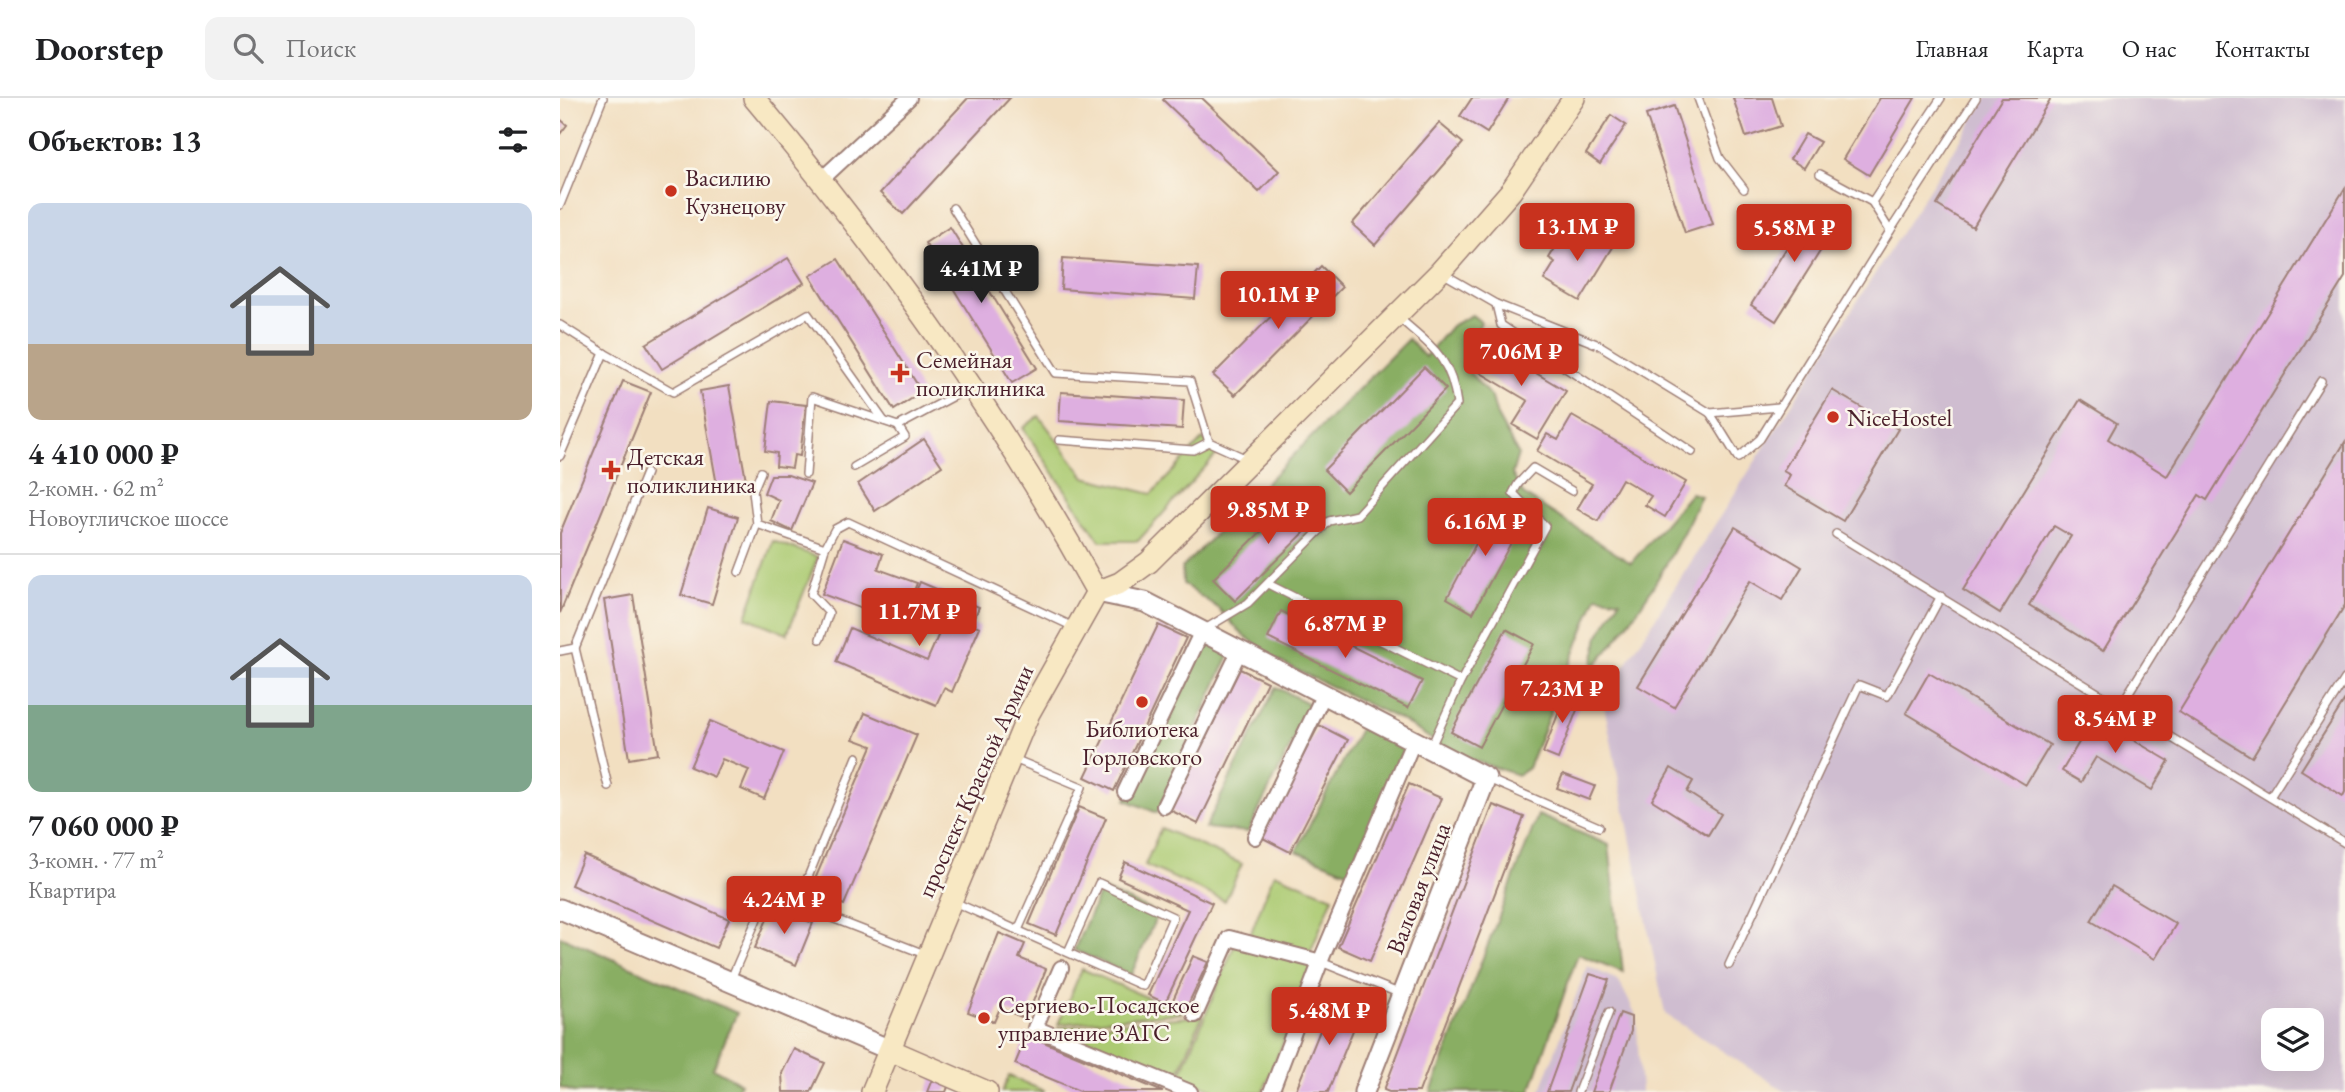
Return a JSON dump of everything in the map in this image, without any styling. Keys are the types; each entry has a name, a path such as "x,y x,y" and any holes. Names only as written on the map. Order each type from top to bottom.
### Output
{"main road":[{"path":"754,98 822,178 973,386 1097,592 1120,583 1149,562 1398,317 1511,191 1574,98"},
{"name":"проспект Красной Армии","path":"872,1092 1029,713 1097,592"},
{"path":"890,1050 987,1092"}],"street":[{"path":"822,178 903,100"},
{"path":"1097,592 1145,601 1486,778"},
{"path":"1125,792 1202,631"},
{"path":"1164,806 1240,650"},
{"path":"1255,837 1324,694"},
{"path":"1271,1092 1321,962 1421,746"},
{"name":"Валовая улица","path":"1364,1092 1404,995 1486,778"},
{"path":"560,909 890,1050"},
{"path":"1195,1014 1229,938 1321,962"},
{"path":"1061,968 1035,1028 1190,1092"}],"lane":[{"path":"560,205 603,98"},
{"path":"1698,98 1720,158 1744,189"},
{"path":"1872,202 1941,98"},
{"path":"1440,272 1496,304 1599,345 1710,413 1738,458 1760,439 1976,98"},
{"path":"1820,174 1872,202 1890,231"},
{"path":"953,208 1056,373 1190,381 1209,442 1252,462"},
{"path":"1496,304 1501,325 1692,452"},
{"path":"560,325 673,392 808,314 884,421"},
{"path":"1202,631 1248,603 1329,521 1357,515 1457,404 1454,383 1446,361 1398,317"},
{"path":"560,456 604,353"},
{"path":"2121,705 2321,381"},
{"path":"898,426 973,386"},
{"path":"806,474 812,397 898,426 905,437 854,467"},
{"path":"1710,413 1779,407"},
{"path":"1059,440 1194,450 1209,442"},
{"path":"1421,746 1461,681 1545,526 1513,493 1518,484 1533,468 1572,491"},
{"path":"739,572 757,524 753,491 761,472"},
{"path":"608,786 575,648 646,473"},
{"path":"820,639 829,613 811,594 825,548 835,529 848,522 1076,628"},
{"path":"757,524 825,548"},
{"path":"1836,534 2345,843"},
{"path":"1268,584 1461,681"},
{"path":"1729,965 1859,685 1887,696 1941,596"},
{"path":"560,651 575,648"},
{"path":"2270,797 2345,679"},
{"path":"797,904 857,757"},
{"path":"1010,757 1082,788 1018,930"},
{"path":"1486,778 1599,827"},
{"path":"950,900 1143,986 1173,917 1098,883 1068,952"},
{"path":"729,983 768,892 928,955"},
{"path":"1321,962 1404,995"},
{"path":"1578,1092 1609,1012"}],"shaded area":[{"path":"1987,98 2345,98 2345,1092 1786,1092 1665,1014 1603,700"},
{"path":"1587,966 1619,981 1636,1015 1641,1092 1540,1092"}],"green space":[{"path":"1472,315 1481,322 1463,365 1492,398 1497,416 1518,454 1512,474 1523,494 1631,563 1691,493 1701,496 1678,543 1639,609 1591,670 1599,636 1620,600 1597,596 1528,768 1518,775 1456,755 1403,721 1278,661 1241,633 1218,608 1183,584 1182,568 1408,339 1425,357 1451,326"},
{"path":"1039,416 1085,477 1152,494 1203,439 1218,453 1138,541 1100,541 1023,428"},
{"path":"773,541 818,557 787,634 746,617"},
{"path":"1203,641 1230,653 1157,813 1126,800"},
{"path":"1276,687 1311,705 1248,832 1205,828"},
{"path":"1361,727 1404,749 1349,872 1296,851"},
{"path":"1538,815 1609,845 1623,972 1578,954 1530,1092 1431,1092"},
{"path":"1161,828 1242,864 1225,901 1145,865"},
{"path":"1274,873 1333,897 1310,953 1249,938"},
{"path":"1101,889 1158,913 1131,975 1074,950"},
{"path":"560,936 737,1013 713,1068 740,1083 736,1092 573,1092 560,1087"},
{"path":"1235,944 1315,964 1263,1092 1219,1092 1180,1076"},
{"path":"1082,969 1183,1013 1058,1024"},
{"path":"1202,1016 1178,1075 1057,1028"},
{"path":"1009,1076 1044,1091 1044,1092 1002,1092"}],"building":[{"path":"968,98 1010,98 903,214 880,193"},
{"path":"1202,98 1279,171 1259,192 1163,100"},
{"path":"1472,98 1509,98 1487,133 1460,116"},
{"path":"1733,98 1772,98 1781,126 1746,137"},
{"path":"1880,98 1915,98 1869,175 1843,159"},
{"path":"2002,98 2051,98 1973,227 1937,205"},
{"path":"1674,106 1713,224 1685,233 1646,115"},
{"path":"1611,115 1626,125 1600,164 1586,154"},
{"path":"560,119 567,125 560,134"},
{"path":"1439,123 1463,143 1375,245 1352,224"},
{"path":"1805,134 1820,142 1804,168 1790,159"},
{"path":"2345,188 2345,277 2207,500 2199,495 2103,651 2029,605 2071,536 2054,526 2000,613 1963,590 2080,400 2117,423 2108,439 2167,476"},
{"path":"1812,207 1838,223 1776,321 1751,305"},
{"path":"1577,226 1613,247 1580,301 1544,280 1555,262 1549,258 1562,237 1568,241"},
{"path":"950,227 1037,368 1012,383 925,243"},
{"path":"788,258 804,283 662,369 646,344"},
{"path":"1063,258 1198,267 1195,299 1061,289"},
{"path":"838,259 922,392 894,410 810,276"},
{"path":"1321,266 1342,287 1235,395 1213,375"},
{"path":"1484,342 1566,391 1537,439 1513,425 1528,401 1469,366"},
{"path":"1424,367 1446,389 1346,492 1324,470"},
{"path":"623,381 651,392 560,613 560,533"},
{"path":"729,386 746,480 717,485 700,391"},
{"path":"1832,390 1898,429 1843,521 1784,486 1790,475 1783,471"},
{"path":"1061,392 1184,400 1182,429 1059,421"},
{"path":"771,401 806,405 800,456 794,455 792,468 776,466 777,453 765,451"},
{"path":"1572,416 1686,482 1665,517 1645,505 1651,496 1622,479 1598,521 1577,509 1592,484 1537,451 1547,434 1558,440"},
{"path":"924,439 942,466 875,511 858,484"},
{"path":"2345,442 2345,605 2252,757 2179,712"},
{"path":"771,475 788,475 812,483 792,531 771,521 779,500 764,493"},
{"path":"1302,491 1324,513 1235,601 1213,579"},
{"path":"1497,504 1524,519 1473,613 1447,598"},
{"path":"708,508 738,517 712,604 681,595"},
{"path":"1735,527 1802,567 1782,600 1750,581 1674,707 1638,686"},
{"path":"843,539 883,554 878,569 917,583 905,614 866,598 862,609 822,594"},
{"path":"920,582 979,607 972,624 980,627 952,692 944,688 936,705 836,662 850,628 927,661 941,629 906,614"},
{"path":"633,595 658,754 629,759 604,600"},
{"path":"1281,611 1422,681 1408,708 1268,638"},
{"path":"1158,625 1186,638 1114,791 1085,777"},
{"path":"1506,629 1534,644 1479,747 1451,732"},
{"path":"1240,669 1267,682 1198,824 1170,810"},
{"path":"1929,673 2050,745 2026,785 1906,713"},
{"path":"1567,691 1582,697 1558,759 1543,753"},
{"path":"2345,700 2345,792 2343,796 2301,770"},
{"path":"865,713 917,735 844,905 810,891 872,746 853,739"},
{"path":"2094,717 2169,761 2152,790 2096,757 2081,782 2062,771"},
{"path":"710,721 784,752 764,799 741,789 749,770 722,759 714,777 690,767"},
{"path":"1319,725 1348,740 1290,852 1261,837"},
{"path":"1671,768 1693,781 1687,792 1721,814 1708,835 1652,800"},
{"path":"1563,774 1595,786 1589,800 1557,788"},
{"path":"1409,784 1441,798 1370,961 1338,947"},
{"path":"1493,805 1524,817 1419,1092 1389,1092 1384,1090"},
{"path":"1079,807 1106,818 1056,935 1029,924"},
{"path":"584,855 729,919 716,948 571,885"},
{"path":"1125,862 1212,903 1165,1003 1148,995 1188,910 1118,878"},
{"path":"2112,886 2176,924 2155,959 2091,921"},
{"path":"772,907 813,923 796,965 755,948"},
{"path":"999,933 1025,944 1019,958 1046,969 1026,1019 1000,1008 994,1022 968,1012"},
{"path":"1193,956 1208,962 1185,1011 1171,1004"},
{"path":"1590,974 1609,980 1568,1092 1547,1092"},
{"path":"1334,996 1362,1008 1328,1092 1295,1092"},
{"path":"1620,1013 1631,1017 1631,1031 1609,1092 1591,1092"},
{"path":"1027,1035 1163,1092 1082,1092 1015,1064"},
{"path":"794,1049 825,1063 811,1092 783,1092 782,1073"},
{"path":"933,1077 949,1084 946,1092 927,1092"}],"place":[{"name":"Василию Кузнецову","path":"671,191"},
{"name":"Семейная поликлиника","path":"900,373"},
{"name":"NiceHostel","path":"1833,417"},
{"name":"Детская поликлиника","path":"611,470"},
{"name":"Библиотека Горловского","path":"1142,702"},
{"name":"Сергиево-Посадское управление ЗАГС","path":"984,1018"}]}
